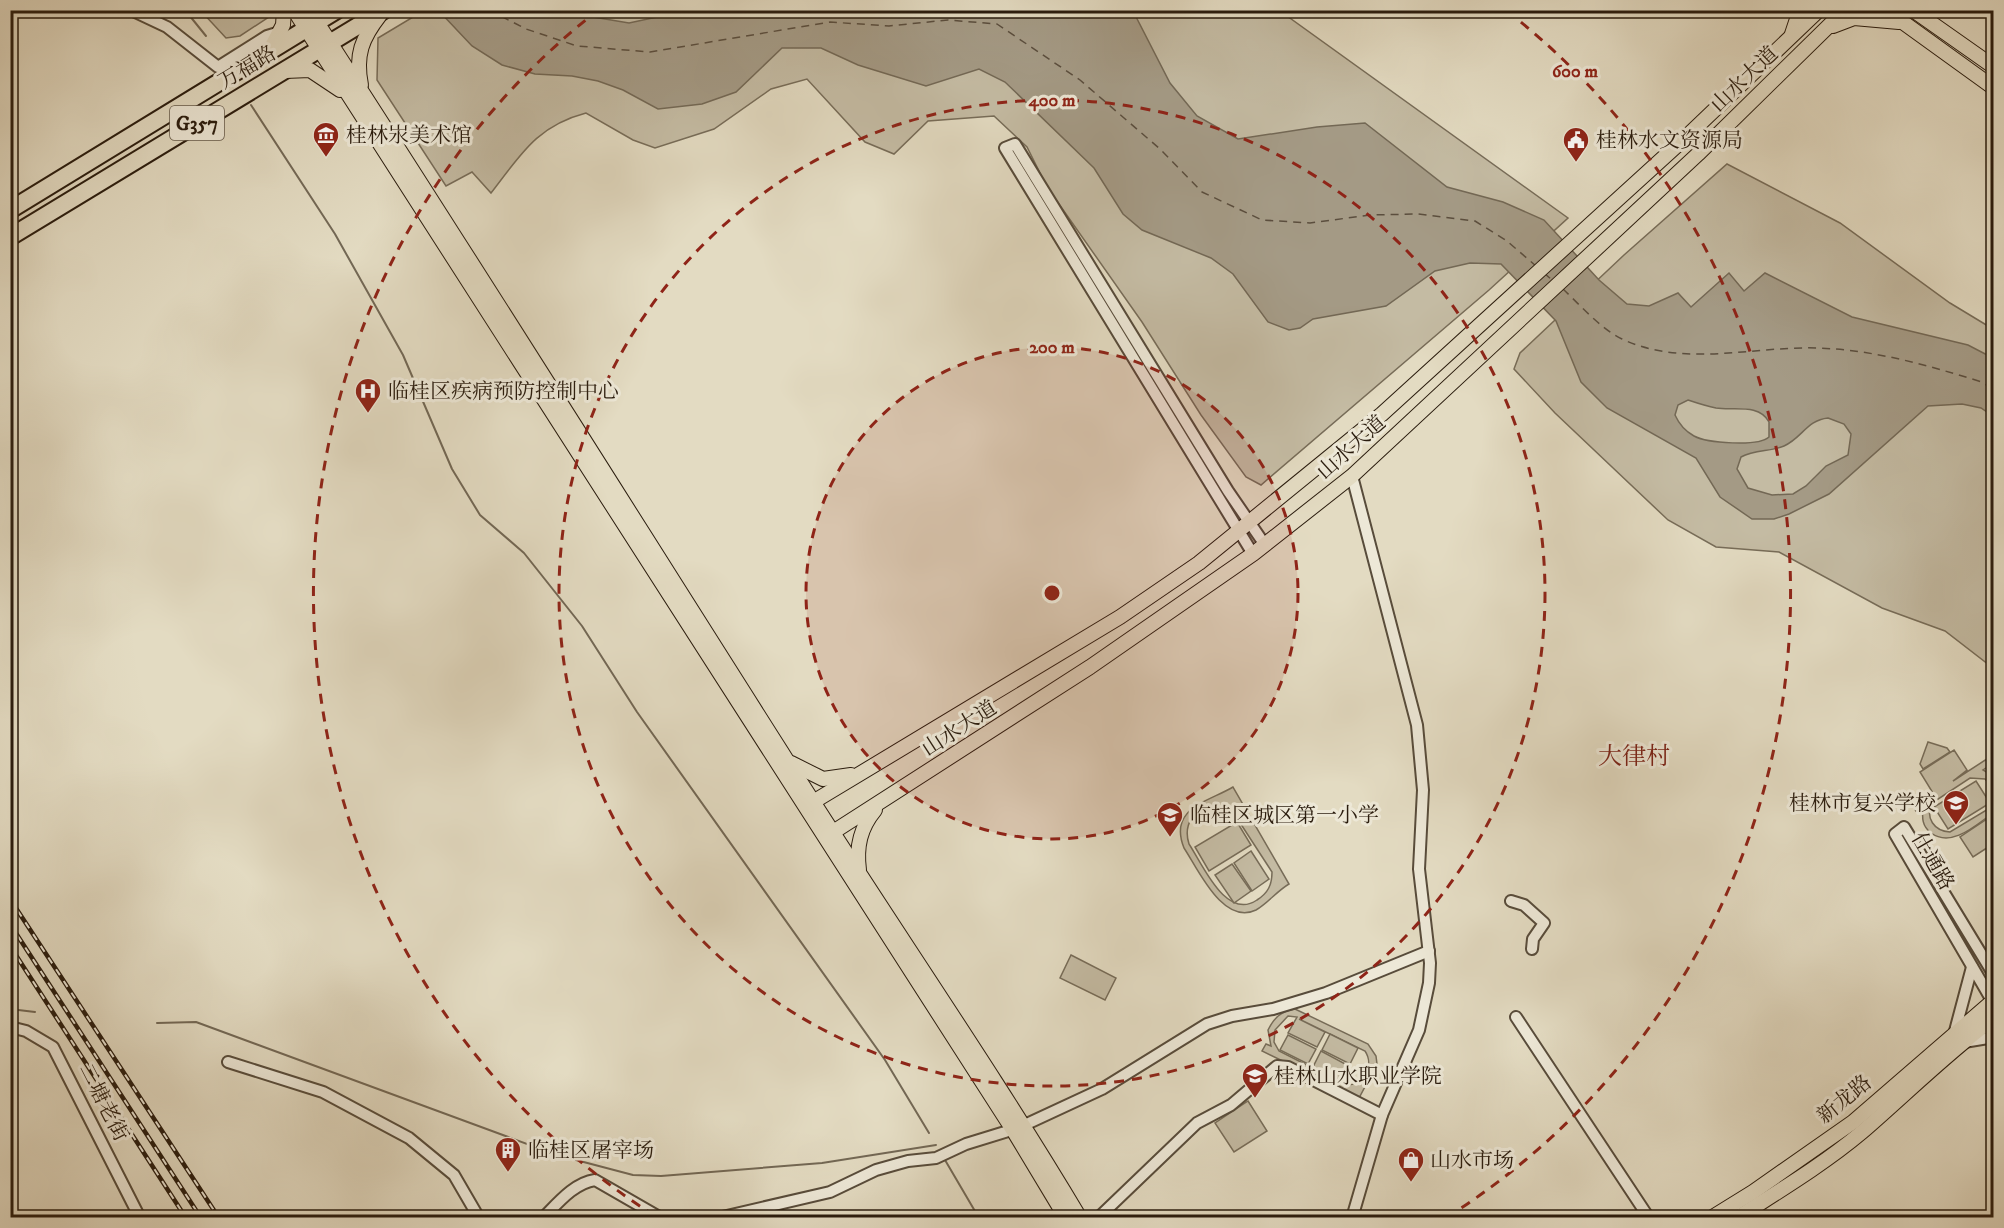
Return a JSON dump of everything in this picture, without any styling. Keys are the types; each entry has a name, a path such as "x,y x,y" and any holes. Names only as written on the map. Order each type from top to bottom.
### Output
{"highway":[{"name":"万福路","path":"10,210 269,52 311,21 337,10"},
{"name":"万福路","path":"10,237 384,11"}],"main road":[{"path":"269,52 280,32 284,10"},
{"path":"294,10 311,21 828,835 1080,1218"},
{"path":"1791,37 1800,10"},
{"name":"山水大道","path":"809,804 1120,617 1199,563 1382,414 1578,236 1819,10"},
{"name":"山水大道","path":"828,835 879,805 1090,667 1253,554 1352,476 1594,250 1845,10"},
{"path":"1886,10 1994,88"},
{"path":"356,95 359,49 368,30 384,11"},
{"path":"1914,11 1994,67"},
{"path":"1826,29 1854,18 1903,22"},
{"path":"283,72 310,70 356,95 786,760 809,804"},
{"path":"786,760 824,778 859,774"},
{"path":"860,872 858,858 861,830 879,805"},
{"path":"828,835 860,872 1019,1127 1066,1218"},
{"name":"新龙路","path":"1737,1218 1795,1181 1861,1133 1993,1002"},
{"name":"新龙路","path":"1711,1218 1753,1192 1853,1122 1958,1037 1994,1018"}],"street":[{"path":"131,10 167,27 218,67 267,36 280,32"},
{"path":"1253,554 1244,527 1015,144 1005,148 1244,527 1264,545"},
{"path":"1352,476 1417,725 1423,790 1419,869 1429,951 1429,983 1419,1030 1382,1115 1352,1218"},
{"name":"仕通路","path":"1993,1002 1895,834 1904,827 1988,960 1994,975"},
{"path":"1510,901 1524,905 1544,923 1533,939 1532,949"},
{"path":"718,1218 830,1192 871,1171 908,1161 939,1157 975,1141 1019,1127 1102,1089 1207,1024 1232,1016 1273,1009 1326,993 1429,951"},
{"path":"1972,967 1958,1037 1994,1037"},
{"path":"1516,1017 1649,1218"},
{"name":"二塘老街","path":"10,1027 26,1031 53,1047 140,1218"},
{"path":"228,1062 323,1092 410,1138 454,1175 478,1218"},
{"path":"1098,1218 1197,1123 1231,1105 1277,1066 1288,1066 1382,1115"},
{"path":"543,1218 585,1181 595,1180 661,1218"}],"shaded area":[{"path":"690,10 1133,11 1170,83 1197,116 1238,139 1317,127 1365,123 1447,187 1503,202 1544,220 1599,280 1627,304 1649,306 1678,293 1691,307 1729,273 1744,291 1765,273 1852,317 1968,345 1993,358 1993,416 1981,408 1962,404 1928,406 1829,494 1774,519 1752,519 1720,497 1696,458 1607,408 1581,382 1556,321 1501,264 1470,263 1435,271 1386,306 1313,319 1300,328 1289,330 1268,322 1233,274 1211,258 1142,230 1123,214 1094,168 1005,82 979,69 926,86 858,65 821,48 782,48 736,92 702,104 658,109 623,90 598,81 572,76 535,74 502,65 472,46 439,11 557,11 629,23","holes":["1688,400 1716,408 1759,412 1769,422 1769,437 1754,442 1732,443 1710,441 1694,436 1683,427 1675,415 1678,405","1828,418 1844,424 1851,434 1848,455 1826,466 1806,486 1793,494 1772,495 1748,488 1737,469 1741,457 1784,446 1796,439 1815,422"]},
{"path":"1159,10 1176,13 1181,10 1280,11 1568,218 1489,290 1261,485 1246,477 1201,415 1142,322 1047,187 1027,147 994,116 928,121 894,154 865,142 807,79 771,89 714,129 655,148 633,140 586,113 569,119 554,126 531,144 491,193 472,172 446,186 377,80 378,38 423,11"},
{"path":"201,11 278,11 240,36 226,38"},
{"path":"1727,164 1840,223 1950,303 1993,329 1993,668 1945,631 1882,608 1779,552 1716,547 1668,520 1555,413 1514,369 1520,353 1624,255"},
{"path":"1928,742 1947,748 1950,752 1923,769 1920,764"},
{"path":"1954,750 1967,770 1953,781 1993,755 1993,773 1989,766 1983,770 1993,776 1993,788 1985,779 1970,778 1932,803 1930,819 1932,823 1939,829 1950,832 1990,808 1993,802 1993,813 1964,833 1947,838 1939,837 1931,833 1924,825 1923,808 1916,811 1913,806 1933,793 1920,772"},
{"path":"1976,781 1990,803 1948,829 1934,807"},
{"path":"1233,787 1289,884 1256,910 1244,913 1233,910 1222,903 1213,893 1184,848 1180,835 1181,824 1193,808","holes":["1213,806 1233,812 1272,872 1267,891 1257,900 1246,904 1235,903 1217,888 1189,844 1187,837 1191,819 1200,811"]},
{"path":"1993,815 1993,844 1973,857 1960,837"},
{"path":"1237,822 1251,845 1209,871 1195,847"},
{"path":"1251,851 1269,879 1252,891 1234,863"},
{"path":"1232,864 1251,891 1234,903 1215,875"},
{"path":"1071,955 1116,978 1105,1000 1060,978"},
{"path":"1295,1009 1368,1044 1376,1056 1377,1064 1359,1098 1262,1051 1266,1044 1271,1046 1268,1030 1273,1022 1282,1013","holes":["1288,1016 1297,1017 1288,1033 1317,1047 1325,1032 1299,1019 1365,1051 1369,1063 1362,1079 1346,1085 1279,1051 1274,1042 1275,1030"]},
{"path":"1330,1034 1358,1048 1350,1064 1322,1050"},
{"path":"1288,1035 1316,1049 1308,1064 1280,1050"},
{"path":"1321,1051 1349,1066 1342,1081 1313,1067"},
{"path":"1248,1101 1267,1131 1234,1152 1215,1123"}],"waterway":[{"path":"185,10 206,36"},
{"path":"251,105 335,234 403,355 452,469 480,515 524,553 582,626 637,712 885,1060 929,1133"},
{"path":"10,1009 35,1012"},
{"path":"157,1023 196,1022 557,1155 633,1175 661,1176 822,1163 936,1145"},
{"path":"945,1160 979,1218"}],"ferry route":[{"path":"489,10 526,29 577,46 650,52 830,22 889,26 948,20 997,24 1080,80 1160,149 1202,192 1262,220 1310,223 1370,215 1418,214 1475,221 1507,241 1536,266"},
{"path":"1544,273 1552,280"},
{"path":"1563,289 1614,335 1646,348 1694,354 1793,348 1839,349 1901,359 1982,382 1994,390"}],"railway":[{"path":"10,899 219,1218"},
{"path":"10,924 201,1218"},
{"path":"10,946 186,1218"}],"place":[{"name":"桂林汖美术馆","path":"326,158"},
{"name":"桂林水文资源局","path":"1576,163"},
{"name":"临桂区疾病预防控制中心","path":"368,414"},
{"name":"桂林市复兴学校","path":"1956,826"},
{"name":"临桂区城区第一小学","path":"1170,838"},
{"name":"桂林山水职业学院","path":"1255,1099"},
{"name":"临桂区屠宰场","path":"508,1173"},
{"name":"山水市场","path":"1411,1183"}],"district":[{"name":"大律村","path":"1634,756"}]}
